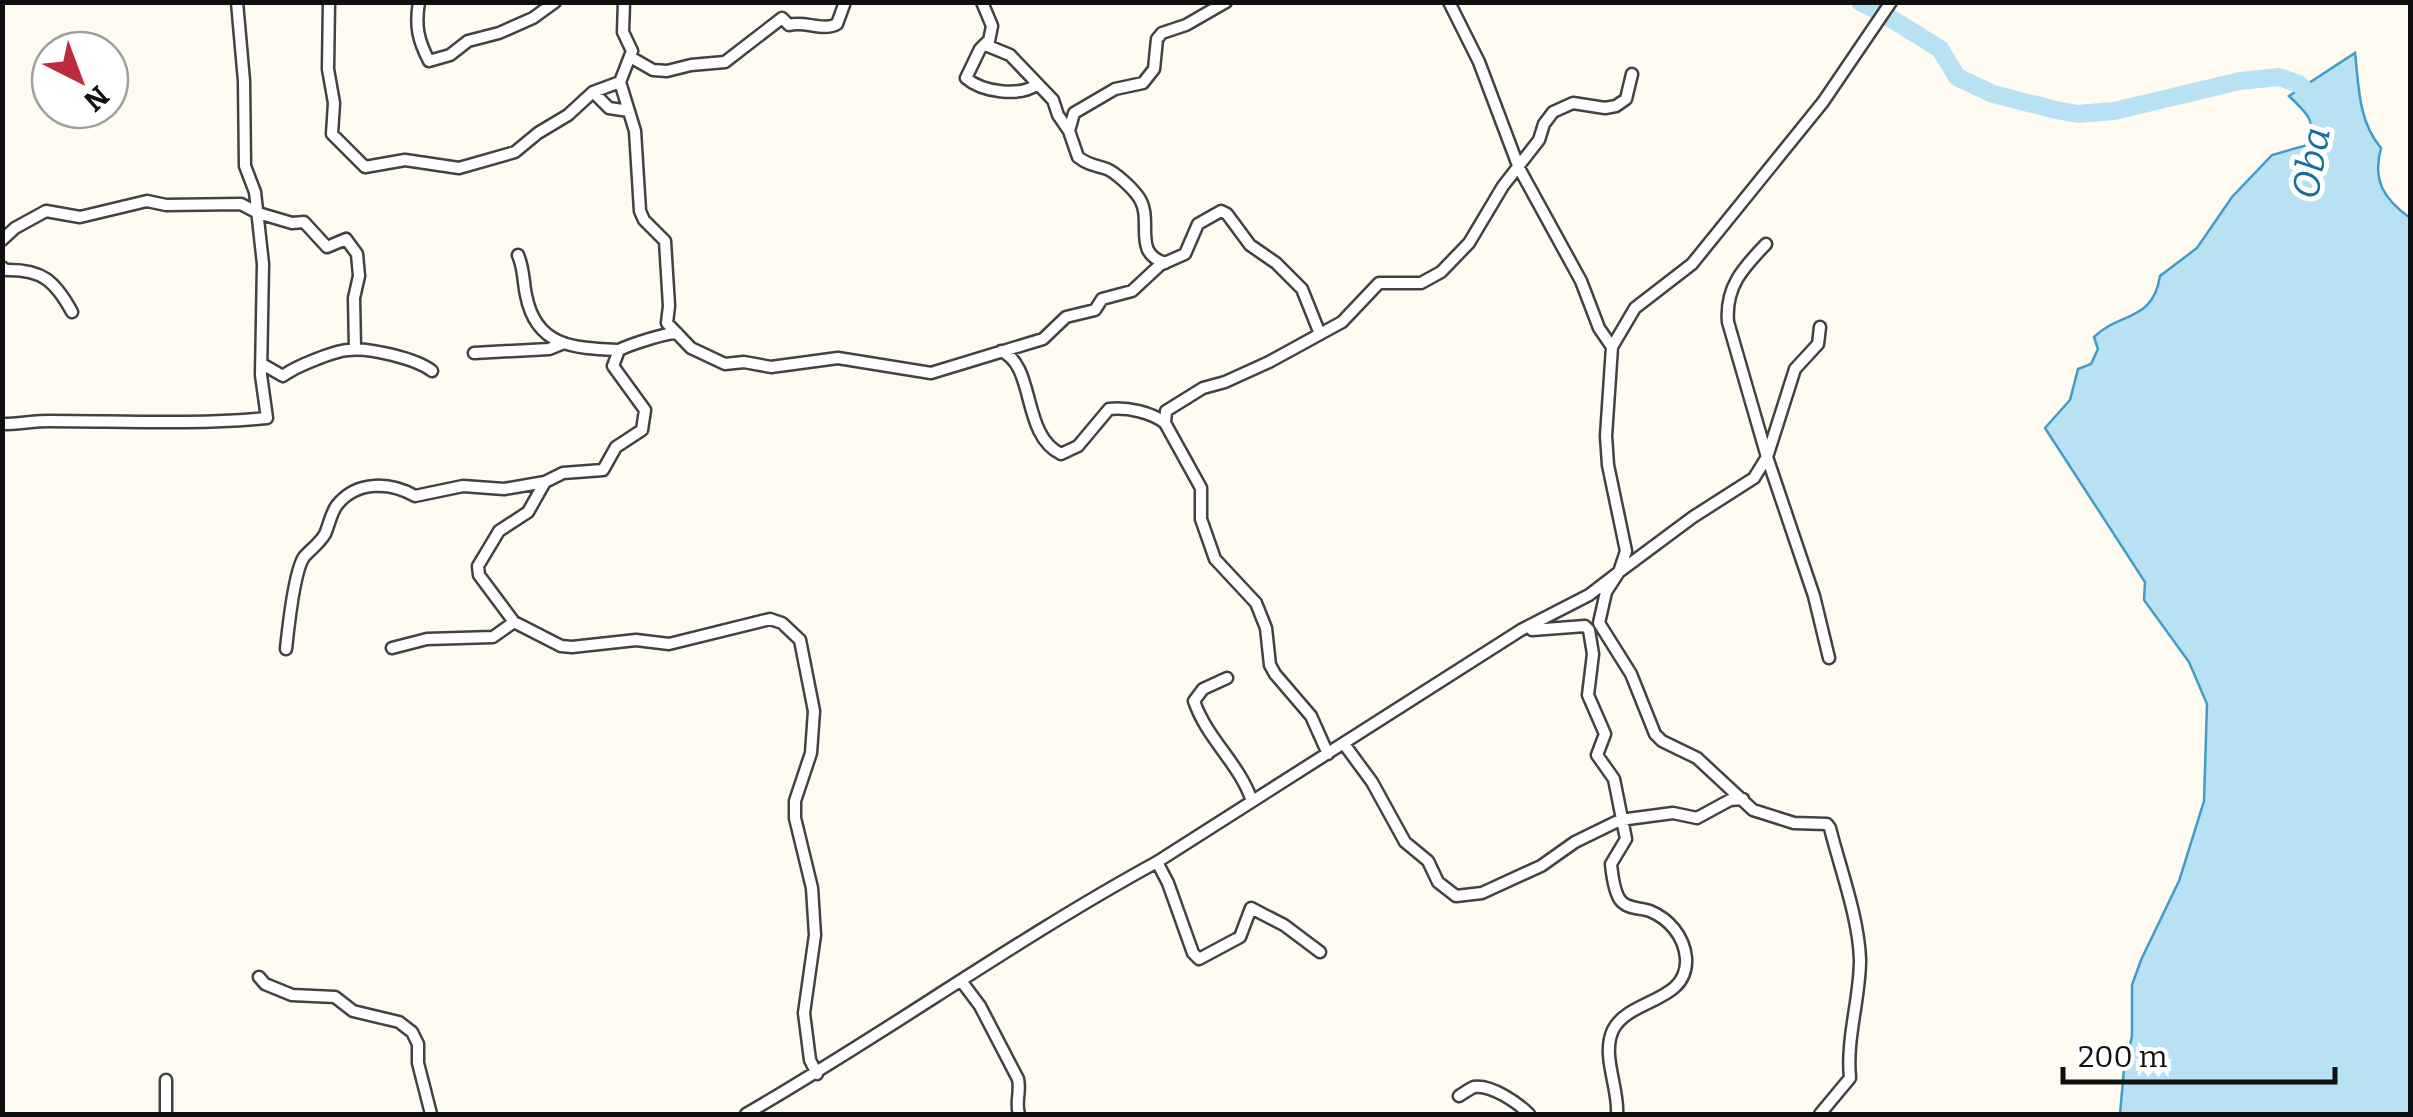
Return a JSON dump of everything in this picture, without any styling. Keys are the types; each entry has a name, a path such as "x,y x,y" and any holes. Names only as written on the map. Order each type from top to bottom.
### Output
{"street":[{"path":"2,424 226,422 267,418 262,364 262,264 258,213 244,166 244,81 238,2"},
{"path":"329,2 332,134 364,167 405,160 459,168 486,162 515,152 593,92 620,82"},
{"path":"418,2 418,42 429,61 450,55 468,41 534,18 555,2"},
{"path":"624,2 624,32 632,58 620,82 634,130 640,211 665,241 667,323 696,351 725,364 744,362 772,367 838,358 931,373 1043,338 1066,317 1095,310 1102,299 1132,292 1165,263 1185,254 1198,224 1210,214 1225,212 1250,245 1276,263 1302,289 1320,334"},
{"path":"632,58 652,70 666,72 725,62 782,18 788,26 798,22 831,28 837,24 845,2"},
{"path":"982,2 992,26 966,78 982,88 1018,92 1036,85"},
{"path":"1070,131 1074,113 1115,89 1143,83 1150,77 1162,32 1186,25 1226,2"},
{"path":"1449,2 1479,62 1519,168 1581,282 1599,328 1612,346"},
{"path":"1820,1114 1850,1078 1848,1061 1858,989 1859,942 1827,824 1794,823 1754,810 1697,758 1662,741 1655,734 1631,674 1599,623 1606,592 1626,551 1608,465 1612,346 1635,308 1692,264 1823,102 1891,2"},
{"path":"987,42 1010,55 1053,100 1058,116 1070,131 1078,157 1106,169 1136,193 1143,211 1144,246 1154,258 1165,263"},
{"path":"1165,423 1166,410 1183,399 1257,368 1353,314 1379,283 1421,282 1440,272 1463,252 1504,186 1539,140 1553,112 1574,104 1616,106 1626,98 1632,74"},
{"path":"593,92 609,108 628,111"},
{"path":"2,240 46,210 80,216 148,201 166,205 241,204 292,223 304,222 326,247 346,239 356,254 356,349"},
{"path":"1766,244 1743,268 1730,290 1728,322 1830,658"},
{"path":"518,256 524,268 532,318 538,330 554,341 619,350 652,341 663,332 678,333"},
{"path":"2,266 47,278 59,288 72,312"},
{"path":"746,1114 816,1074 1099,894 1157,862 1521,630 1589,595 1693,516 1754,478 1766,457 1795,368 1818,344 1820,327"},
{"path":"474,354 549,349 564,343"},
{"path":"262,364 283,376 299,365 356,349 421,362 432,371"},
{"path":"286,650 302,560 318,545 336,506 350,494 368,486 397,486 415,496 463,486 522,488 563,473 604,470 616,447 642,430 646,419 639,398 613,366 619,350"},
{"path":"1000,351 1011,356 1017,365 1030,412 1053,451 1061,454 1078,446 1109,409 1136,411 1165,423 1202,488 1201,519 1215,559 1256,604 1266,628 1268,654 1275,674 1311,716 1328,754"},
{"path":"1754,478 1775,480"},
{"path":"545,482 528,512 499,531 478,566 482,579 514,622 561,646 572,647 636,640 670,644 770,619 782,623 800,640 814,711 814,732 794,818 812,888 815,934 804,1013 810,1060 816,1074"},
{"path":"522,488 536,497"},
{"path":"392,648 427,638 493,636 514,622"},
{"path":"1521,630 1585,626 1590,630 1594,654 1588,696 1605,734 1597,756 1614,779 1626,840 1612,864 1618,895 1628,906 1667,920 1678,933 1686,957 1684,976 1664,997 1629,1014 1613,1030 1610,1062 1618,1094 1617,1114"},
{"path":"1226,678 1203,689 1194,702 1245,779 1252,801"},
{"path":"1344,744 1372,782 1405,842 1428,861 1438,882 1456,896 1482,893 1541,866 1574,842 1620,820 1673,813 1698,818 1730,800 1743,799"},
{"path":"1157,862 1193,953 1199,958 1240,938 1251,908 1284,925 1320,952"},
{"path":"259,977 265,984 292,994 335,997 353,1010 400,1022 418,1044 418,1063 431,1114"},
{"path":"962,982 980,1006 1018,1079 1019,1114"},
{"path":"166,1080 166,1114"},
{"path":"1459,1096 1482,1088 1519,1105 1528,1114"}],"water":[{"path":"2355,53 2364,115 2381,148 2379,180 2393,204 2410,218 2410,1114 2120,1114 2132,1036 2132,985 2179,881 2204,801 2207,704 2189,662 2144,600 2145,582 2045,428 2070,400 2078,369 2091,364 2098,349 2094,337 2143,309 2156,291 2160,276 2197,248 2232,197 2272,155 2307,145 2310,123 2289,96"}],"waterway":[{"name":"Oba","path":"1860,2 1881,12"},
{"name":"Oba","path":"1887,16 1940,49 1957,77 1993,94 2056,110 2077,114 2114,111 2240,81 2279,77 2299,84 2317,101"}]}
